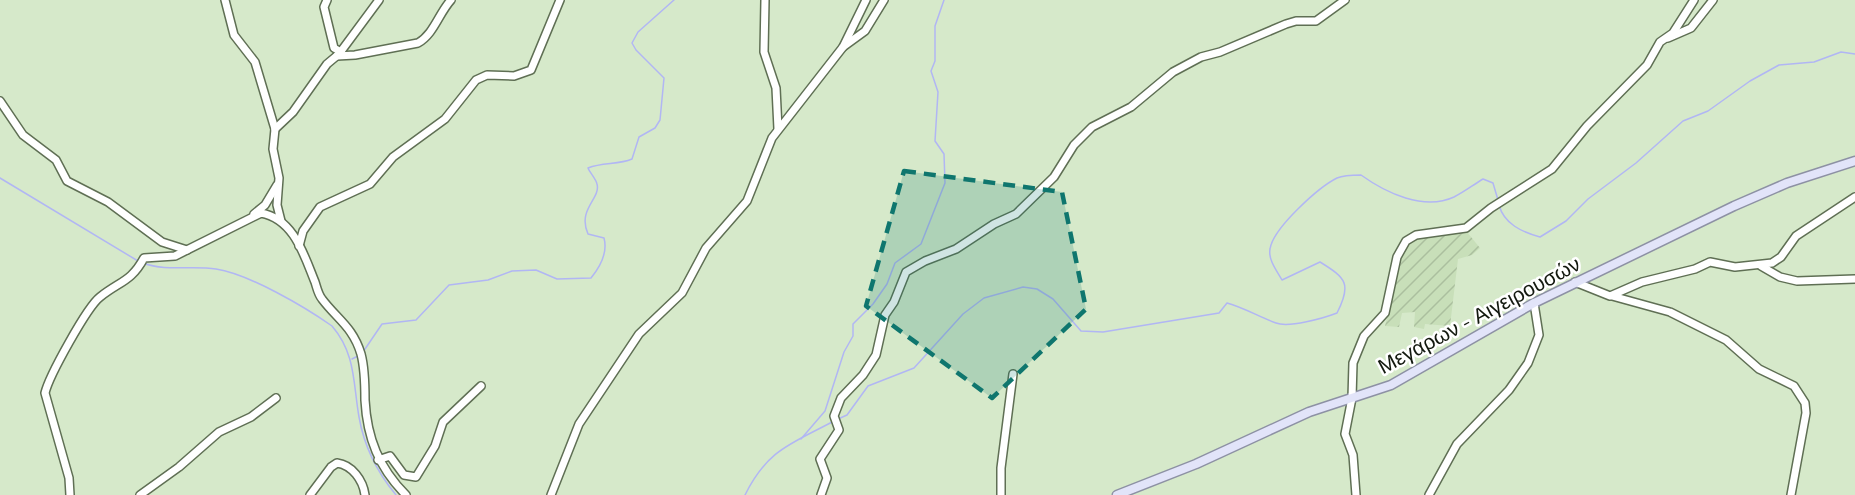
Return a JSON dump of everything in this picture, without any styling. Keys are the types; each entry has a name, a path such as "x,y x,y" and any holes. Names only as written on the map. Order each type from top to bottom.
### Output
{"main road":[{"name":"Μεγάρων - Αιγειρουσών","path":"1117,495 1135,492 1295,418 1391,385 1575,282 1760,194 1855,161"}],"street":[{"path":"225,0 234,34 255,62 275,129 273,149 279,183 277,205 280,220 299,246 320,296 345,323 361,354 368,421 378,459 406,495"},
{"path":"327,0 324,7 334,48 339,54 355,56 418,43 431,31 440,13 451,0"},
{"path":"275,129 291,115 327,64 339,54 378,0"},
{"path":"299,246 303,231 320,207 370,184 393,157 444,119 476,80 492,74 514,76 531,70 560,0"},
{"path":"765,0 764,52 776,88 778,129"},
{"path":"551,495 579,424 639,334 682,293 706,248 747,201 764,154 778,129 843,47 866,0"},
{"path":"843,47 865,31 884,0"},
{"path":"832,495 823,493 827,478 819,459 839,430 835,412 842,395 863,375 876,355 885,315 894,302 906,272 925,261 956,249 994,224 1016,214 1054,177 1074,145 1092,128 1131,107 1173,72 1200,57 1220,52 1286,24 1296,21 1316,21 1345,0"},
{"path":"1668,38 1694,0"},
{"path":"1356,495 1353,455 1346,434 1352,398 1354,357 1364,336 1385,313 1397,257 1406,241 1416,235 1467,228 1491,208 1544,176 1563,159 1587,126 1630,86 1647,65 1660,42 1691,28 1713,0"},
{"path":"0,101 23,135 56,160 67,181 108,202 162,242 187,250"},
{"path":"70,495 69,478 57,442 46,390 90,309 101,296 136,273 144,258 175,256 252,215 265,205 279,183"},
{"path":"1612,296 1642,282 1695,269 1710,262 1735,267 1761,266 1778,260 1796,236 1855,197"},
{"path":"252,215 265,214 280,220"},
{"path":"1761,266 1779,277 1797,281 1855,279"},
{"path":"1575,282 1595,292 1677,316 1726,340 1759,369 1794,386 1804,403 1806,413 1791,495"},
{"path":"1429,495 1457,444 1509,390 1528,363 1539,335 1534,303"},
{"path":"1001,495 1001,468 1013,374"},
{"path":"378,459 392,457 404,475 416,477 435,446 443,422 482,386"},
{"path":"140,495 179,467 219,432 251,417 276,399"},
{"path":"310,495 331,466 337,463 347,466 354,472 365,495"}],"highlighted area":[{"path":"904,171 1062,192 1086,309 992,398 866,306"}],"shaded area":[{"path":"1467,232 1480,248 1472,255 1458,259 1450,326 1425,324 1424,329 1414,327 1415,312 1402,313 1399,327 1385,326 1404,249 1415,238 1425,234"}],"waterway":[{"path":"363,352 382,324 416,320 449,285 488,280 512,271 536,270 557,279 591,278 602,260 605,244 604,238 588,234 585,225 587,211 597,189 596,182 588,168 632,159 639,137 655,128 660,120 664,78 632,43 638,32 674,0"},
{"path":"801,439 825,411 844,352 853,336 853,324 873,304 887,284 895,263 921,244 945,183 944,154 935,141 938,92 931,71 935,61 935,26 944,0"},
{"path":"1499,205 1501,212 1509,222 1527,233 1540,237 1566,221 1588,199 1636,163 1683,121 1708,111 1750,81 1779,65 1814,62 1841,52 1855,54"},
{"path":"838,419 847,415 868,386 914,368 963,314 984,298 1023,287 1037,289 1053,299 1081,331 1103,332 1219,313 1227,303 1282,324 1306,322 1337,313 1345,288 1336,273 1320,262 1282,280 1273,265 1270,249 1279,230 1298,209 1319,190 1340,177 1361,175 1394,194 1430,202 1454,197 1483,179 1493,183 1498,200"},
{"path":"0,178 138,261"},
{"path":"143,263 170,268 207,268 229,272 276,292 332,326 346,347 350,358 361,428 368,448 377,468 396,495"},
{"path":"352,359 360,355"},
{"path":"745,495 772,457 793,442 834,421"}]}
